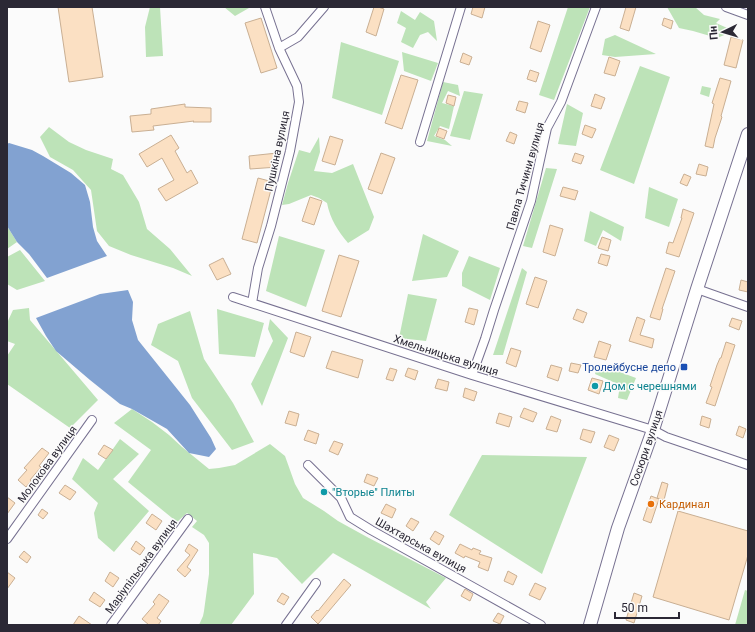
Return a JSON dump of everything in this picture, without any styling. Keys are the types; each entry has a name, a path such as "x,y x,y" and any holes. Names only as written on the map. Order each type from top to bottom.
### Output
{"main road":[{"name":"Сосюри вулиця","path":"590,625 618,528 653,430 697,289 745,151 748,134"}],"street":[{"name":"Пушкіна вулиця","path":"252,303 258,268 271,226 290,151 299,102 297,86 279,48 264,7"},
{"path":"279,48 298,37 324,7"},
{"path":"420,142 461,7"},
{"name":"Павла Тичини вулиця","path":"472,375 531,201 547,128 561,102 596,7"},
{"path":"726,7 748,15"},
{"path":"697,289 748,307"},
{"name":"Хмельницька вулиця","path":"233,297 472,375 653,430 666,437 748,465"},
{"name":"Молокова вулиця","path":"7,540 92,420"},
{"name":"Шахтарська вулиця","path":"308,465 341,498 350,517 541,625"},
{"name":"Маріупільська вулиця","path":"111,625 188,519"},
{"path":"286,625 316,583"}],"green space":[{"path":"150,7 160,7 163,56 146,57 145,27"},
{"path":"224,7 249,7 249,8 235,16"},
{"path":"568,7 590,7 554,100 539,95"},
{"path":"667,7 695,7 704,15 720,19 716,23 734,31 717,38 679,28"},
{"path":"401,11 415,20 420,12 434,21 437,41 428,32 420,35 413,48 401,42 406,28 397,23"},
{"path":"615,35 656,54 615,57 602,55 605,39"},
{"path":"341,42 399,61 382,115 332,98"},
{"path":"402,52 438,63 431,81 404,71"},
{"path":"640,66 670,77 634,184 600,170"},
{"path":"443,82 458,85 460,96 448,91 442,103 454,106 449,129 440,126 434,136 445,140 452,146 427,141"},
{"path":"702,86 711,88 709,97 700,94"},
{"path":"464,91 483,94 470,140 450,136"},
{"path":"567,104 583,113 576,146 558,144"},
{"path":"49,127 69,142 86,150 113,159 111,169 123,175 139,202 147,229 170,249 192,276 109,246 97,231 91,190 73,170 50,157 40,137"},
{"path":"319,137 320,152 314,171 332,173 353,164 374,217 369,230 348,243 335,224 327,203 319,198 311,195 289,204 282,205 299,150 310,153"},
{"path":"546,168 557,169 532,248 523,246"},
{"path":"649,187 678,199 669,227 645,218"},
{"path":"590,211 624,227 621,241 603,230 596,246 584,241"},
{"path":"7,226 17,242 7,249"},
{"path":"423,234 459,251 447,277 412,281"},
{"path":"279,236 325,250 306,307 266,291"},
{"path":"20,250 45,281 17,290 7,284 7,257"},
{"path":"469,256 500,268 490,300 462,286 462,273"},
{"path":"522,268 527,272 503,355 493,355"},
{"path":"408,294 437,299 426,341 399,338"},
{"path":"29,308 30,320 98,400 70,428 7,384 7,356 15,344 7,341 7,323 13,310"},
{"path":"217,309 264,323 255,357 219,354"},
{"path":"190,311 204,359 233,403 254,442 232,450 192,398 178,361 151,345 158,324"},
{"path":"270,319 288,338 262,406 251,384 273,341 268,329"},
{"path":"598,364 636,378 627,400 618,398 620,385 595,374"},
{"path":"132,409 169,435 209,469 235,465 270,444 285,456 295,484 303,498 338,521 446,578 426,602 431,609 333,553 302,584 277,558 253,553 254,594 231,625 199,625 204,611 209,574 209,543 204,535 192,527 197,521 187,513 177,522 128,482 151,450 114,423"},
{"path":"120,439 139,454 113,479 149,511 114,552 98,538 94,513 98,503 72,479 83,458 98,470"},
{"path":"482,455 587,457 542,574 449,515"},
{"path":"745,590 748,591 748,625 735,625"}],"water":[{"path":"9,143 32,150 43,156 71,173 85,185 90,202 93,227 97,241 107,256 47,278 29,254 17,242 7,226 7,144"},
{"path":"128,290 133,302 132,320 138,340 190,405 211,438 216,449 209,457 189,453 167,429 132,409 120,404 90,380 56,351 36,318 100,294"}],"building":[{"path":"58,7 92,7 103,77 69,82"},
{"path":"374,7 384,9 376,36 366,32"},
{"path":"473,7 485,7 482,18 471,14"},
{"path":"626,7 636,7 629,31 620,28"},
{"path":"261,18 277,68 261,73 245,23"},
{"path":"664,18 673,21 671,29 662,25"},
{"path":"538,21 550,25 541,52 530,48"},
{"path":"731,37 743,40 736,68 724,65"},
{"path":"463,53 472,57 469,65 460,62"},
{"path":"609,57 620,61 615,76 604,73"},
{"path":"530,70 539,73 536,82 527,79"},
{"path":"401,75 418,80 402,129 385,123"},
{"path":"720,78 731,81 713,148 705,146 714,104 712,103"},
{"path":"595,94 605,98 601,109 591,106"},
{"path":"448,95 456,97 454,106 446,103"},
{"path":"519,101 528,103 525,113 516,110"},
{"path":"185,104 185,107 211,108 211,122 193,122 194,121 153,126 154,130 132,132 130,116 151,114 151,109"},
{"path":"585,125 596,129 592,138 582,134"},
{"path":"439,128 447,131 444,139 436,136"},
{"path":"510,132 517,135 514,144 506,141"},
{"path":"171,135 179,148 175,151 187,173 191,170 198,183 166,201 158,189 174,180 162,158 147,167 139,154"},
{"path":"330,136 343,140 335,165 322,161"},
{"path":"277,153 278,167 250,169 249,156"},
{"path":"381,153 395,158 382,194 368,189"},
{"path":"575,153 584,156 581,164 572,161"},
{"path":"699,164 708,167 706,176 696,174"},
{"path":"684,174 691,177 687,186 680,183"},
{"path":"258,178 273,182 257,243 242,239"},
{"path":"563,187 578,191 575,200 560,196"},
{"path":"310,197 322,201 314,225 302,221"},
{"path":"683,209 694,213 679,257 666,253 669,242 673,243 682,218"},
{"path":"550,225 563,229 555,256 543,252"},
{"path":"602,237 611,240 608,251 598,248"},
{"path":"601,254 610,256 607,266 598,263"},
{"path":"339,255 359,261 341,317 322,311"},
{"path":"223,258 231,274 217,280 209,265"},
{"path":"666,268 675,271 662,309 660,320 650,317"},
{"path":"535,277 547,281 538,308 526,304"},
{"path":"741,280 748,282 748,292 739,290"},
{"path":"469,308 478,310 474,325 465,322"},
{"path":"577,309 587,313 583,323 573,319"},
{"path":"637,317 645,320 640,335 654,339 652,348 629,341"},
{"path":"732,318 742,321 739,330 729,326"},
{"path":"296,332 311,337 304,357 290,352"},
{"path":"599,341 611,345 606,360 594,357"},
{"path":"726,342 735,345 715,406 706,403 712,387 710,386"},
{"path":"511,348 521,351 516,367 506,363"},
{"path":"332,351 363,360 358,378 326,368"},
{"path":"571,363 581,365 578,373 569,371"},
{"path":"551,365 562,368 558,381 547,377"},
{"path":"390,368 397,370 393,381 386,379"},
{"path":"408,368 418,371 415,380 405,376"},
{"name":"Дом с черешнями","path":"592,378 603,381 599,394 588,390"},
{"path":"438,379 449,382 447,391 435,388"},
{"path":"465,388 477,392 474,401 463,397"},
{"path":"524,408 537,413 533,422 520,417"},
{"path":"289,411 299,414 296,426 285,423"},
{"path":"499,413 512,417 509,427 496,423"},
{"path":"551,416 561,420 557,432 546,429"},
{"path":"702,416 711,419 709,428 700,425"},
{"path":"739,426 746,429 743,438 736,435"},
{"path":"583,429 595,432 591,443 580,439"},
{"path":"308,430 319,434 316,444 304,440"},
{"path":"609,435 619,439 614,451 604,447"},
{"path":"334,441 343,444 338,455 329,451"},
{"path":"104,445 113,450 106,459 98,454"},
{"path":"42,448 49,453 39,466 41,467 26,487 18,480 27,470 24,468"},
{"path":"367,474 378,478 374,486 364,482"},
{"path":"662,482 668,484 664,500 657,498"},
{"path":"65,485 76,492 70,500 59,493"},
{"path":"651,496 659,499 651,523 643,520"},
{"path":"7,497 15,503 7,514"},
{"path":"386,504 396,509 392,518 381,513"},
{"path":"42,509 48,513 43,519 38,515"},
{"path":"678,511 748,531 748,555 729,620 653,597"},
{"path":"152,514 162,521 156,530 146,523"},
{"path":"411,518 419,522 413,531 406,526"},
{"path":"435,531 444,536 439,545 430,539"},
{"path":"136,541 145,548 140,555 131,549"},
{"path":"189,544 198,550 187,567 191,570 185,577 177,570 190,555 185,551"},
{"path":"460,544 472,550 473,548 481,551 479,554 492,558 488,571 478,567 480,562 465,556 464,558 455,553"},
{"path":"24,551 31,557 27,563 19,557"},
{"path":"508,571 517,576 513,585 504,581"},
{"path":"7,572 15,578 7,589"},
{"path":"110,572 119,578 113,587 105,581"},
{"path":"344,579 351,585 318,624 311,617 317,610 318,611"},
{"path":"535,583 546,588 540,600 529,595"},
{"path":"465,589 473,594 470,601 461,596"},
{"path":"94,592 105,600 100,607 89,600"},
{"path":"282,593 289,597 284,605 277,601"},
{"path":"634,593 642,596 634,623 626,620"},
{"path":"159,594 169,601 157,618 161,621 158,625 149,625 142,619 155,604 153,602"},
{"path":"498,613 504,616 500,624 493,621"},
{"path":"79,616 92,625 73,625"}],"place":[{"name":"Тролейбусне депо","path":"684,367"},
{"name":"Дом с черешнями","path":"595,386"},
{"name":"\"Вторые\" Плиты","path":"324,492"},
{"name":"Кардинал","path":"651,504"}]}
